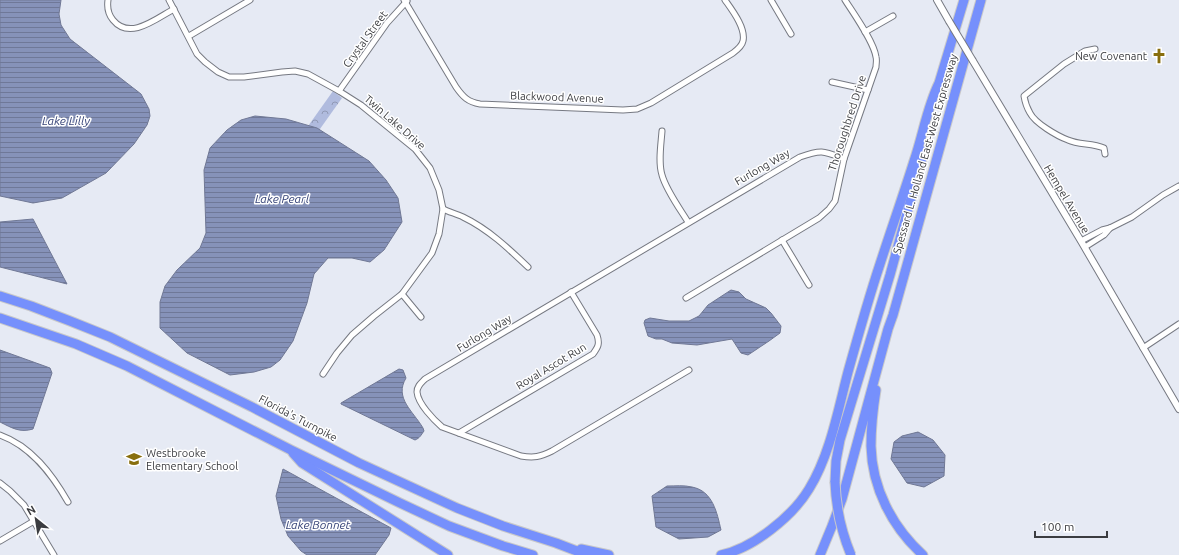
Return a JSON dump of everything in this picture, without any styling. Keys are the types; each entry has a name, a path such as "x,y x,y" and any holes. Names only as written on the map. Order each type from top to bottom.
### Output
{"highway":[{"name":"Spessard L. Holland East-West Expressway","path":"939,83 964,0"},
{"name":"Spessard L. Holland East-West Expressway","path":"893,315 981,0"},
{"path":"851,555 839,520 835,482 836,461 840,440 890,275 939,93 939,83"},
{"path":"721,555 727,554 751,543 773,529 792,511 808,490 820,469 829,442 864,315 915,160 934,94 939,83"},
{"name":"Florida's Turnpike","path":"0,296 110,337 252,407 359,463 450,505 502,526 588,555"},
{"path":"820,555 842,499 893,315"},
{"path":"893,315 892,328 878,378 872,422 871,446 879,488 887,508 897,526 911,544 923,555"},
{"path":"0,318 76,344 127,366 362,486 449,526 503,546 533,555"},
{"path":"291,450 302,463 448,555"},
{"path":"556,543 609,555"}],"street":[{"path":"108,0 107,7 111,18 115,23 131,30 144,26 174,9"},
{"name":"Twin Lake Drive","path":"169,0 197,54 218,72 229,77 244,77 295,71 308,74 361,105 415,149 430,168 439,190 443,210 439,234 432,253 402,294 352,335 337,353 324,374"},
{"path":"189,36 250,0"},
{"name":"Blackwood Avenue","path":"406,1 456,87 465,98 471,102 480,104 623,110 637,109 651,103 733,54 739,48 743,41 741,26 725,0"},
{"path":"771,0 791,34"},
{"name":"Thoroughbred Drive","path":"686,298 819,218 830,209 835,201 844,159 876,67 876,56 865,32 845,0"},
{"name":"Hempel Avenue","path":"937,0 1179,408"},
{"name":"Crystal Street","path":"339,91 387,23 406,1"},
{"path":"865,32 893,16"},
{"path":"1095,50 1085,51 1069,61 1024,96 1030,114 1043,126 1068,140 1097,145 1104,148 1105,154"},
{"path":"832,82 868,90"},
{"path":"662,131 660,163 662,175 665,184 688,222"},
{"name":"Furlong Way","path":"689,370 542,456 532,457 521,456 442,426 432,418 419,399 417,392 420,384 425,379 800,156 815,151 826,152 844,159"},
{"path":"1083,244 1104,235 1110,228 1132,218 1163,195 1179,186"},
{"path":"443,210 463,216 477,224 496,238 528,267"},
{"path":"782,240 809,285"},
{"name":"Royal Ascot Run","path":"459,433 593,354 599,341 597,335 571,292"},
{"path":"402,294 421,318"},
{"path":"1143,348 1179,324"},
{"path":"0,435 26,449 46,469 57,483 68,502"},
{"path":"0,483 19,500 34,521 54,555"},
{"path":"0,541 34,521"}],"green space":[{"path":"333,91 342,98 310,143 301,136"}],"water":[{"name":"Lake Lilly","path":"0,0 61,0 59,14 61,25 70,39 141,94 149,109 150,116 147,125 134,144 106,173 62,198 33,203 0,196"},
{"name":"Lake Pearl","path":"255,116 286,119 317,128 369,161 386,180 398,198 402,222 384,250 370,262 352,258 328,258 314,274 307,303 293,341 280,360 271,367 254,372 230,375 187,353 160,328 160,302 165,286 177,270 200,248 206,233 204,170 210,148 227,130 241,120"},
{"path":"33,219 67,284 0,267 0,222"},
{"path":"731,290 739,292 746,299 766,308 781,326 780,333 748,355 741,353 732,339 697,345 672,343 648,336 644,323 645,320 650,318 669,321 689,321 699,316 708,305"},
{"path":"0,350 50,368 52,373 33,429 20,430 0,422"},
{"path":"399,369 403,370 406,378 403,385 403,398 424,431 415,440 341,404"},
{"path":"918,432 933,440 945,455 944,476 924,487 907,483 891,459 894,442 902,436"},
{"name":"Lake Bonnet","path":"283,469 391,528 389,535 375,555 307,555 301,551 288,536 281,519 276,496"},
{"path":"667,486 689,486 699,489 705,493 716,510 721,530 708,537 679,539 656,527 652,496"}],"place":[{"name":"New Covenant","path":"1159,56"},
{"name":"Westbrooke Elementary School","path":"134,459"}]}
